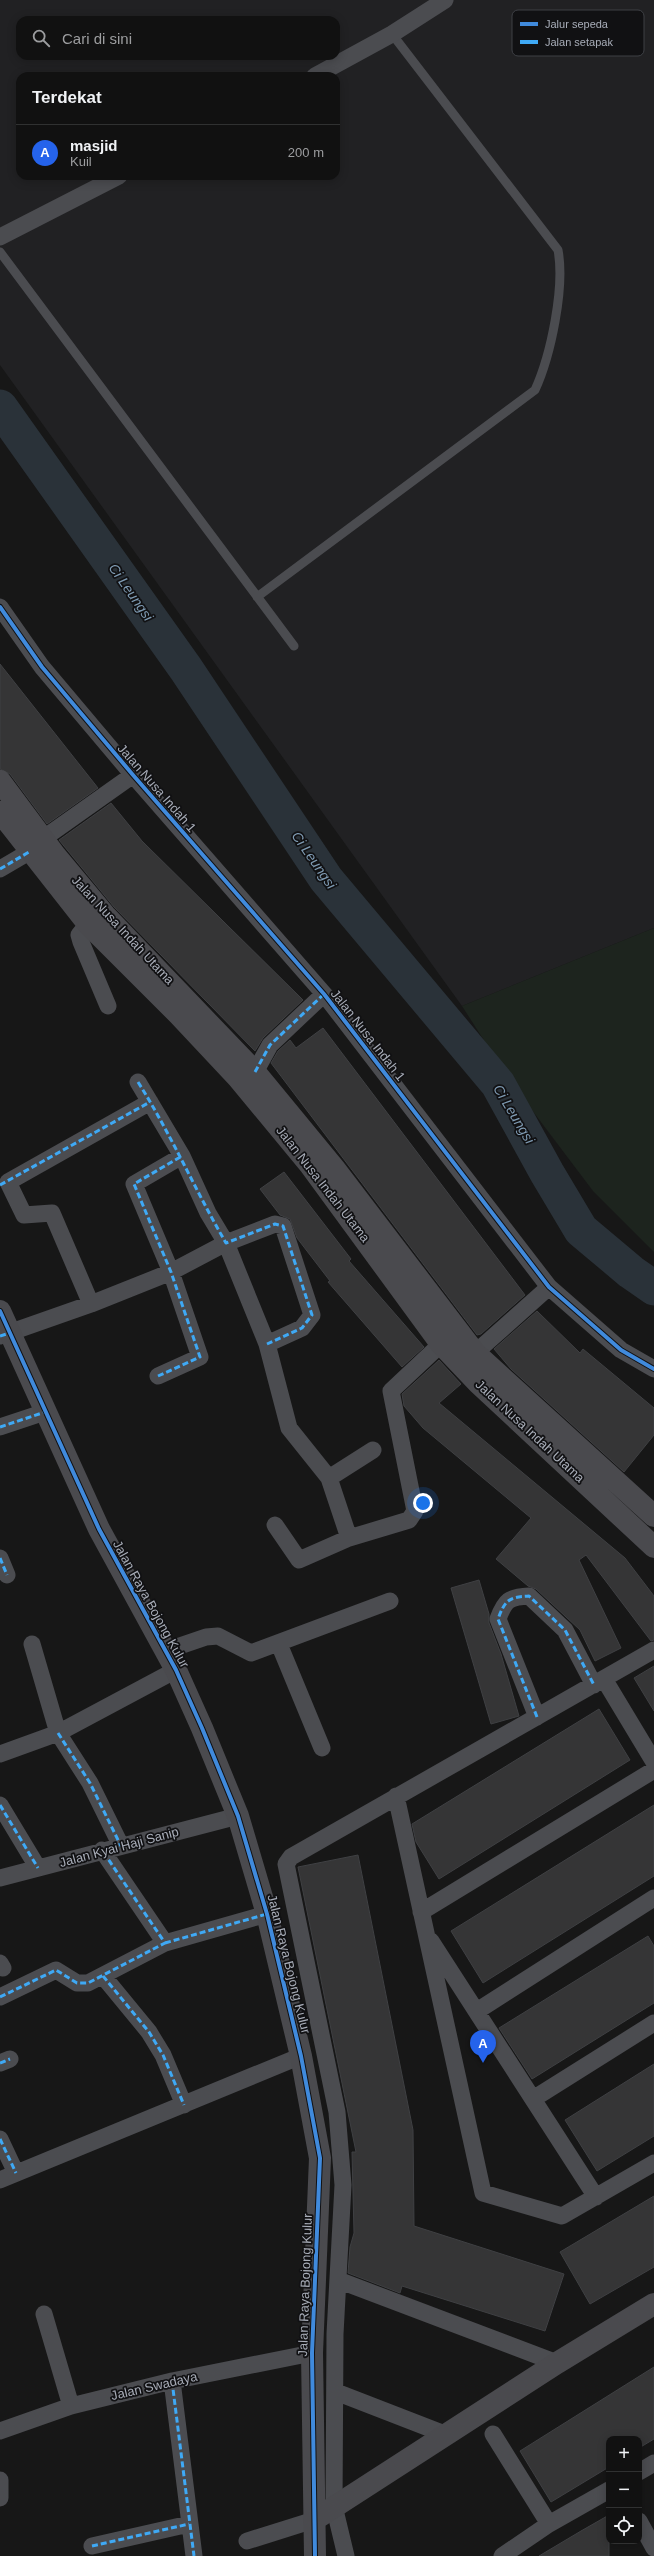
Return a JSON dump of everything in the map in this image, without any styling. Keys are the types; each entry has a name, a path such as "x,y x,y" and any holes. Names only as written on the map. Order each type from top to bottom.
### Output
{"street":[{"path":"322,72 392,34 445,0"},
{"path":"0,237 111,180"},
{"name":"Jalan Nusa Indah 1","path":"0,607 42,667 132,776 324,994 549,1287 621,1350 654,1369"},
{"path":"0,869 132,776"},
{"name":"Jalan Nusa Indah Utama","path":"0,781 36,845 88,924 178,1014 238,1078 404,1276 475,1353 654,1516"},
{"name":"Jalan Nusa Indah Utama","path":"0,812 36,845 55,856 105,914 255,1072 334,1168 404,1276 442,1344 478,1383 654,1547"},
{"path":"88,924 79,935 108,1006"},
{"path":"255,1072 270,1045 324,994"},
{"path":"138,1082 182,1156 208,1213 226,1243 267,1344 289,1428 329,1478 349,1538"},
{"path":"91,1304 52,1213 24,1215 8,1182 150,1102"},
{"path":"158,1376 200,1357 171,1272 134,1184 182,1156"},
{"path":"5,1335 91,1304 171,1272 226,1243 275,1224 283,1226 312,1315 302,1328 267,1344"},
{"path":"475,1353 549,1287"},
{"name":"Jalan Raya Bojong Kulur","path":"0,1311 5,1335 45,1412 99,1530 176,1670 238,1816 267,1914 301,2056 320,2158 312,2353 314,2556"},
{"path":"275,1525 299,1560 349,1538 409,1520 414,1511 391,1391 442,1344"},
{"path":"0,1427 45,1412"},
{"path":"329,1478 372,1450"},
{"path":"0,1558 7,1575"},
{"path":"537,1717 498,1619 504,1604 514,1597 529,1596 565,1630 654,1762"},
{"path":"165,1650 206,1637 218,1636 250,1653 279,1644 390,1601"},
{"path":"32,1644 58,1733 90,1783 121,1846"},
{"path":"279,1644 322,1748"},
{"path":"346,2556 334,2506 336,2392 335,2334 343,2184 338,2112 286,1864 291,1857 654,1650"},
{"path":"0,1754 58,1733 176,1670"},
{"path":"421,1912 654,1770"},
{"path":"396,1796 483,2193 562,2216 654,2163"},
{"path":"0,1805 38,1868"},
{"name":"Jalan Kyai Haji Sanip","path":"0,1878 102,1850 238,1816"},
{"path":"102,1850 164,1943"},
{"path":"477,2011 654,1898"},
{"path":"0,1997 49,1971 56,1970 62,1972 82,1984 103,1976 164,1943 267,1914"},
{"path":"425,1931 596,2197"},
{"path":"103,1976 149,2032 162,2055 184,2105"},
{"path":"533,2098 654,2023"},
{"path":"0,2180 301,2056"},
{"path":"0,2139 16,2173"},
{"path":"338,2280 557,2363"},
{"path":"247,2541 314,2520 557,2363 654,2304"},
{"path":"44,2314 70,2406"},
{"name":"Jalan Swadaya","path":"0,2431 70,2406 172,2381 312,2353"},
{"path":"172,2381 194,2556"},
{"path":"336,2392 447,2435"},
{"path":"493,2434 549,2524"},
{"path":"642,2470 654,2462"},
{"path":"0,2480 0,2498"},
{"path":"502,2556 549,2524 606,2492"},
{"path":"92,2546 189,2524"},
{"path":"642,2526 654,2548"}],"lane":[{"path":"257,597 535,390 545,368 549,352 561,274 558,250 392,34"},
{"path":"0,252 294,646"}],"shaded area":[{"path":"0,0 654,0 654,928 462,1006 0,365"},
{"path":"654,928 654,1252 593,1191 510,1081 462,1006"}],"building":[{"path":"0,664 98,788 47,824 10,774 0,769"},
{"path":"111,803 142,841 303,1000 263,1038 255,1051 114,907 59,840"},
{"path":"323,1028 525,1295 481,1334 477,1335 271,1063 278,1051 290,1040 296,1048"},
{"path":"284,1172 351,1259 349,1261 424,1347 402,1367 328,1282 330,1281 297,1238 290,1219 280,1215 260,1189"},
{"path":"537,1311 580,1353 583,1349 654,1408 654,1435 624,1472 511,1369 494,1349"},
{"path":"439,1360 461,1384 439,1403 625,1558 654,1596 654,1640 651,1641 586,1555 579,1560 621,1648 595,1661 580,1630 536,1589 528,1586 496,1559 531,1518 423,1428 404,1406 402,1394"},
{"path":"479,1580 489,1614 489,1623 501,1654 519,1716 491,1724 451,1588"},
{"path":"654,1666 654,1711 634,1678"},
{"path":"599,1709 630,1760 439,1879 416,1842 412,1824"},
{"path":"654,1805 654,1876 483,1983 451,1931"},
{"path":"358,1855 413,2130 414,2226 564,2274 545,2331 402,2286 400,2293 348,2273 350,2247 354,2233 352,2152 356,2152 298,1867"},
{"path":"648,1936 654,1946 654,2003 532,2079 499,2028"},
{"path":"654,2064 654,2136 597,2171 565,2120"},
{"path":"654,2196 654,2267 590,2304 560,2252"},
{"path":"654,2367 654,2439 642,2446 642,2436 606,2436 606,2469 551,2502 520,2451"},
{"path":"606,2517 606,2544 609,2544 609,2556 539,2556"}],"waterway":[{"name":"Ci Leungsi","path":"0,407 186,669 326,879 498,1084 547,1173 581,1230 631,1272 654,1288"}],"marked path":[{"path":"0,869 29,852"},
{"path":"255,1072 270,1045 324,994"},
{"path":"138,1082 226,1243 275,1224 283,1226 312,1315 302,1328 267,1344"},
{"path":"0,1185 150,1102"},
{"path":"158,1376 200,1357 171,1272 134,1184 182,1156"},
{"path":"0,1336 10,1333"},
{"path":"0,1427 45,1412"},
{"path":"0,1558 7,1575"},
{"path":"537,1717 498,1619 503,1608 512,1599 529,1596 565,1630 594,1685"},
{"path":"58,1733 90,1783 121,1846"},
{"path":"0,1805 38,1868"},
{"path":"0,1997 56,1970 77,1983 88,1983 165,1943 102,1850"},
{"path":"165,1943 267,1914"},
{"path":"103,1976 149,2032 163,2055 184,2105"},
{"path":"0,2063 10,2059"},
{"path":"0,2139 16,2173"},
{"path":"172,2381 194,2556"},
{"path":"92,2546 189,2524"}],"cycle path":[{"path":"0,607 42,667 133,775 324,994 549,1287 621,1350 654,1369"},
{"path":"0,1311 99,1529 176,1670 202,1728 238,1816 267,1914 301,2056 320,2158 312,2353 315,2556"}],"place":[{"name":"masjid","path":"483,2063"}]}
